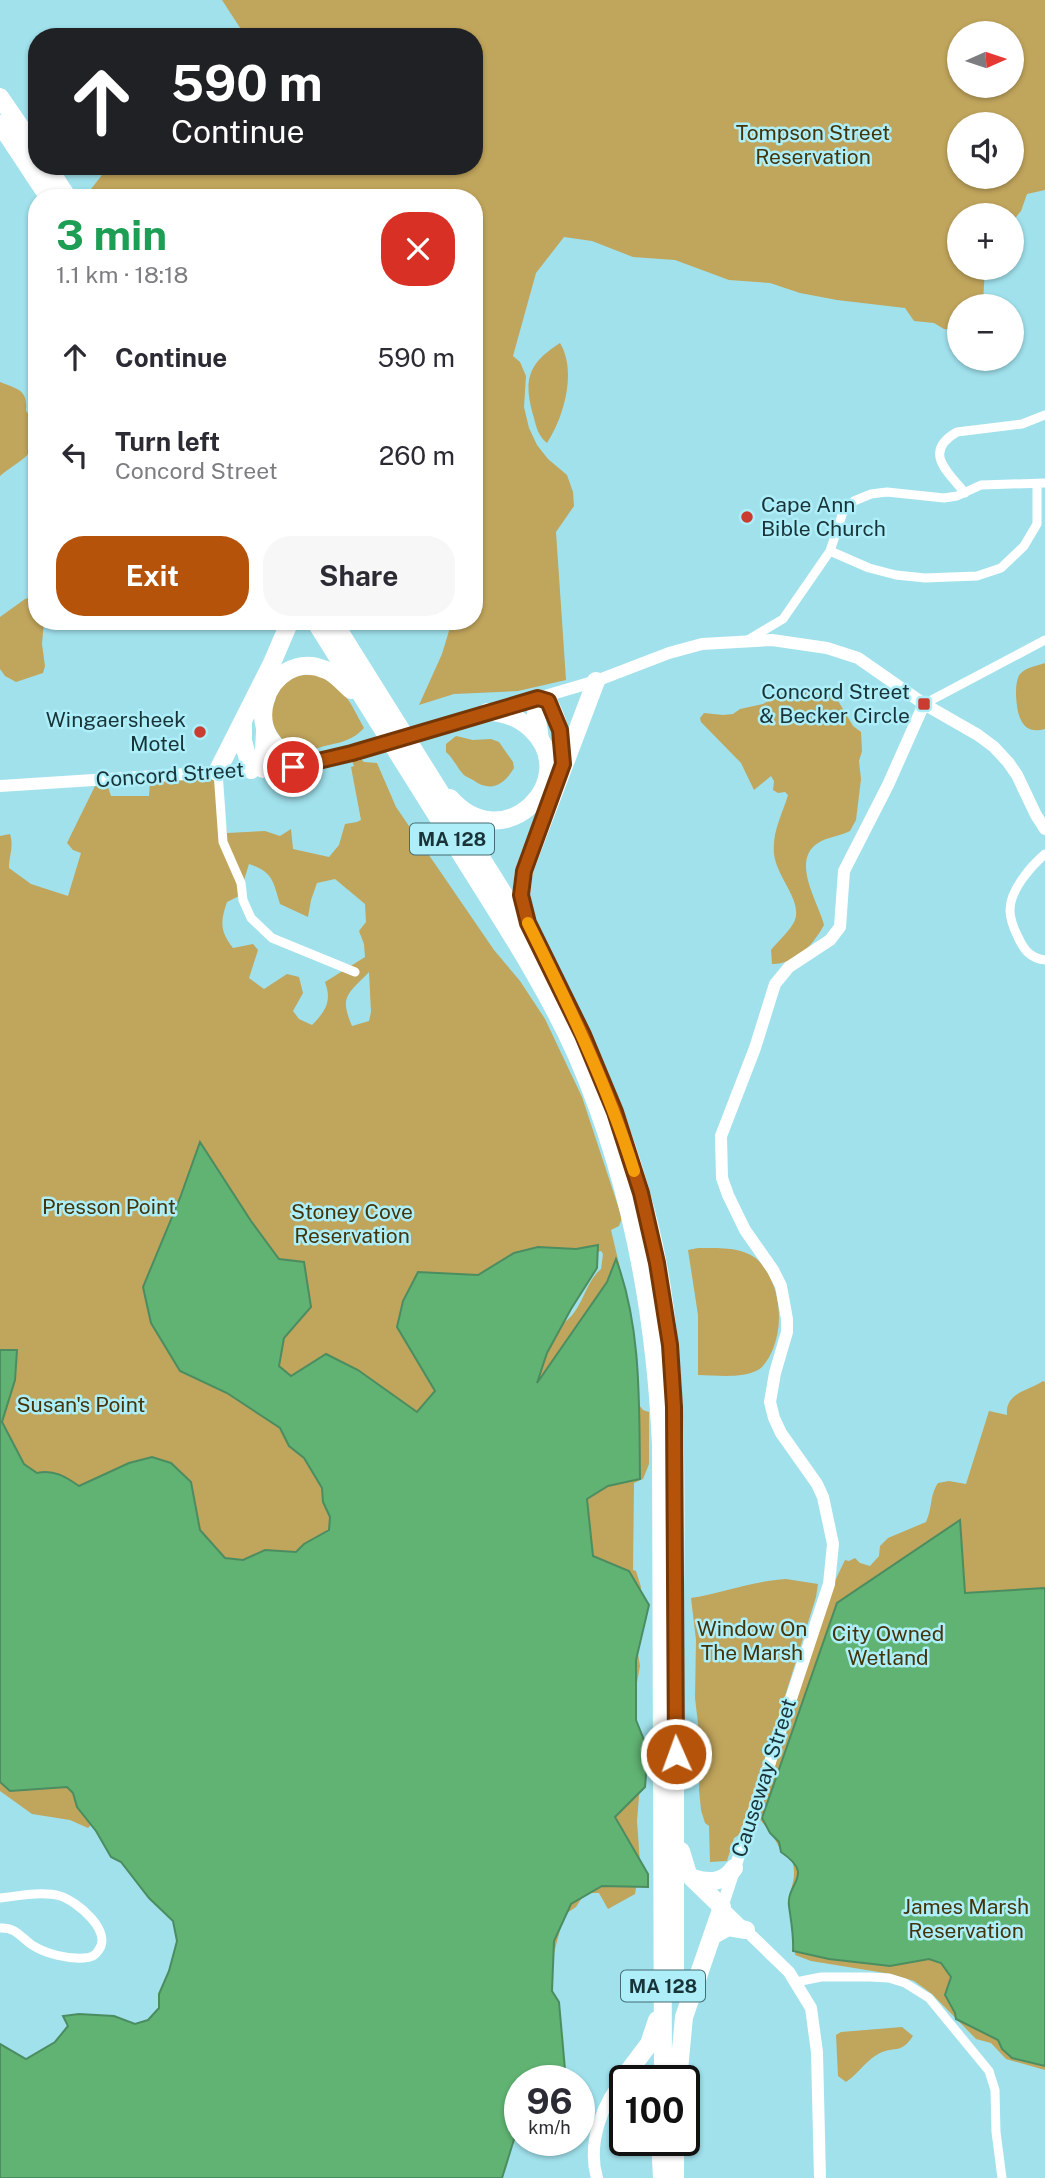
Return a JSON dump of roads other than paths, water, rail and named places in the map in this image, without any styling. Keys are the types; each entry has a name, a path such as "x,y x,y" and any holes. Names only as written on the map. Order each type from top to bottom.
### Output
{"highway":[{"path":"0,97 28,138"},
{"path":"0,124 28,166"},
{"path":"217,772 286,630"},
{"name":"MA 128","path":"321,630 526,928 571,1010 605,1085 648,1220 666,1313 675,1425 677,2065"},
{"name":"MA 128","path":"338,630 388,729"},
{"path":"257,769 265,728 264,708 272,686 291,670 313,666 329,671 388,729"},
{"path":"571,1010 528,923 521,895 524,871 596,681"},
{"path":"404,750 461,809 479,819 499,821 525,811 539,796 547,772 534,706 538,698 548,701 555,714 561,737 563,764"},
{"path":"487,712 500,713 518,720 534,732 542,744"},
{"path":"245,716 243,741 257,769"},
{"path":"265,728 271,741 287,756 312,763"},
{"name":"MA 128","path":"404,750 560,1021 604,1126 634,1226 655,1346 660,1425 663,2065"},
{"path":"675,1730 684,1865 722,1907 684,2017 679,2065"},
{"path":"693,1878 719,1880 728,1876 734,1868"},
{"path":"634,2065 646,2050 655,2029 663,1891"},
{"path":"712,1936 728,1927 746,1930"},
{"path":"662,2156 663,2178"},
{"path":"675,2156 676,2178"}],"street":[{"path":"965,493 940,461 940,448 948,437 957,432 1022,424 1045,415"},
{"path":"746,642 783,619 830,551 848,504 862,497 887,492 944,498 965,493 981,485 1041,484 1037,524 1024,546 1001,569 977,576 925,578 896,575 869,568 830,551"},
{"name":"Concord Street","path":"0,786 312,763 596,681 669,653 702,644 772,640 827,648 846,653 871,665 924,704 994,747 1017,775 1045,829"},
{"path":"924,704 1045,640"},
{"name":"Causeway Street","path":"722,1907 828,1584 833,1544 823,1497 817,1484 781,1433 771,1406 775,1373 787,1332 787,1318 781,1286 745,1230 722,1178 720,1154 724,1126 755,1048 775,984 789,967 830,940 840,927 844,871 884,793 924,704"},
{"path":"217,772 222,842 241,883 243,900 251,918 272,937 355,972"},
{"path":"1045,855 1015,891 1010,910 1014,928 1024,950 1035,959 1045,961"},
{"path":"0,1898 43,1894 60,1896 75,1904 97,1924 102,1939 101,1948 94,1956 66,1957 46,1952 8,1927 0,1928"},
{"path":"722,1907 796,1982 811,2008 816,2035 820,2178"},
{"path":"796,1982 821,1977 880,1977 905,1983 929,1998 983,2064 993,2081 1002,2178"},
{"path":"595,2177 594,2153 598,2129 609,2101"}],"place":[{"name":"Cape Ann Bible Church","path":"747,517"},
{"name":"Concord Street & Becker Circle","path":"924,704"},
{"name":"Wingaersheek Motel","path":"200,732"}],"park label":[{"name":"Tompson Street Reservation","path":"813,145"},
{"name":"Presson Point","path":"109,1207"},
{"name":"Stoney Cove Reservation","path":"352,1224"},
{"name":"Susan's Point","path":"81,1405"},
{"name":"Window On The Marsh","path":"752,1641"},
{"name":"City Owned Wetland","path":"888,1646"},
{"name":"James Marsh Reservation","path":"966,1919"}]}
